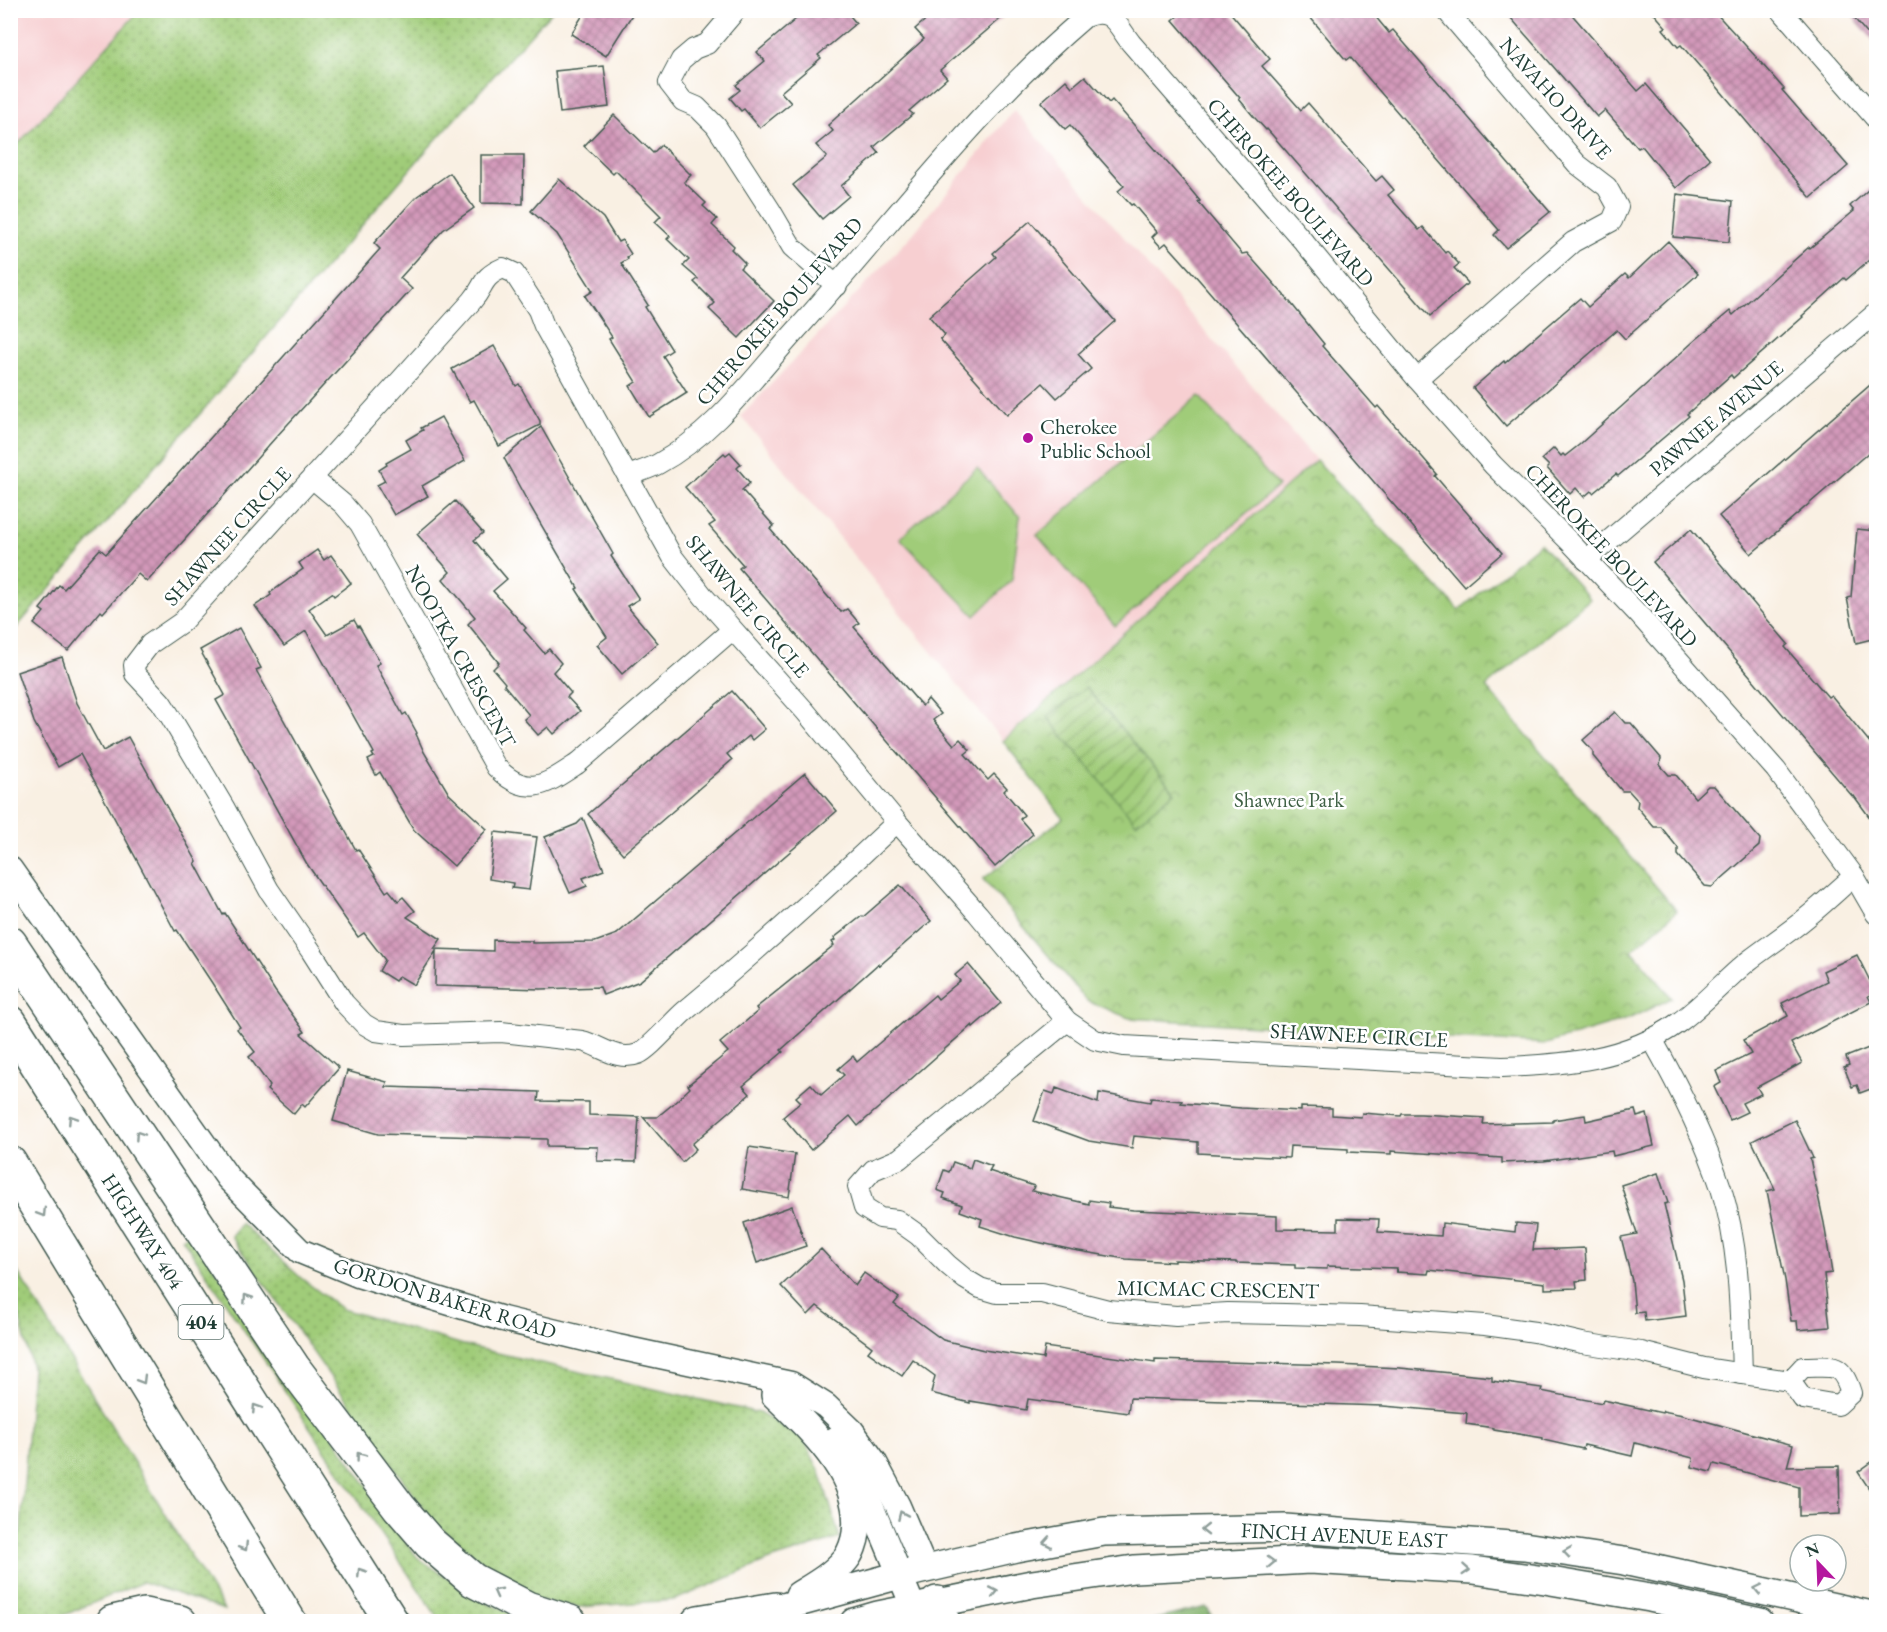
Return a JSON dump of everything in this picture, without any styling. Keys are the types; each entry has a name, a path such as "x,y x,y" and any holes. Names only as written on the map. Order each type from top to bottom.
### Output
{"highway":[{"path":"10,943 293,1367 430,1544 473,1580 527,1608 570,1622"},
{"name":"HIGHWAY 404","path":"10,1022 393,1622"},
{"path":"10,1163 290,1622"},
{"path":"698,1622 776,1609"},
{"path":"113,1622 144,1615 180,1622"}],"main road":[{"path":"775,1395 827,1448 841,1472 854,1503 857,1520 855,1537 848,1557 829,1577 776,1609"},
{"name":"FINCH AVENUE EAST","path":"744,1622 776,1609 913,1572 1016,1548 1104,1532 1285,1528 1524,1546 1624,1561 1876,1616"},
{"name":"FINCH AVENUE EAST","path":"854,1622 878,1615 932,1611 1032,1584 1134,1569 1310,1560 1473,1570 1650,1598 1760,1622"},
{"path":"913,1572 932,1611"}],"street":[{"path":"736,10 707,44 694,49 681,60 669,83 683,101 697,107 716,126 792,247 837,285"},
{"name":"NAVAHO DRIVE","path":"1417,379 1573,242 1612,221 1618,207 1608,187 1577,164 1446,10"},
{"path":"1781,10 1876,119"},
{"name":"CHEROKEE BOULEVARD","path":"628,476 657,465 722,415 837,285 892,218 1016,80 1085,17 1098,12 1111,15 1131,43 1295,232 1417,379 1493,465 1646,623 1776,770 1854,876 1876,914"},
{"name":"SHAWNEE CIRCLE","path":"897,822 778,932 672,1022 649,1046 637,1054 614,1055 582,1041 501,1032 404,1035 376,1031 355,1016 344,1003 269,890 224,807 161,702 135,674 134,665 150,644 182,622 472,301 483,282 493,272 503,268 514,273 538,310 544,326 672,556 732,630 805,711 1067,1021 1095,1040 1124,1046 1502,1067 1550,1065 1604,1056 1652,1039 1693,1012 1746,963 1806,918 1854,876"},
{"name":"PAWNEE AVENUE","path":"1587,560 1876,313"},
{"name":"NOOTKA CRESCENT","path":"312,478 343,504 360,524 495,767 514,783 536,786 554,779 578,764 732,630"},
{"name":"GORDON BAKER ROAD","path":"10,869 228,1178 300,1251 358,1275 503,1319 618,1347 790,1384 826,1406 852,1431 874,1461 898,1506 913,1572"},
{"name":"MICMAC CRESCENT","path":"1067,1021 898,1159 873,1170 858,1187 864,1208 880,1218 897,1220 918,1235 965,1279 981,1288 997,1293 1042,1293 1108,1311 1176,1316 1228,1313 1285,1314 1485,1325 1641,1352 1704,1368 1790,1381"},
{"path":"1652,1039 1674,1078 1722,1189 1735,1252 1742,1374"},
{"name":"GORDON BAKER ROAD","path":"743,1373 818,1422 836,1440 855,1467 913,1572"}],"shaded area":[{"path":"11,11 139,11 19,143 11,147"},
{"name":"Cherokee Public School","path":"1014,110 1316,460 1003,741 741,416 912,235"}],"green space":[{"path":"139,11 552,11 425,152 11,634 11,147 19,143"},
{"path":"1199,396 1278,486 1115,626 1037,535"},
{"name":"Shawnee Park","path":"1316,460 1459,610 1540,543 1590,599 1486,687 1677,911 1632,950 1672,998 1628,1019 1546,1044 1129,1018 1087,1001 983,879 1063,818 1003,741"},
{"path":"977,468 1020,517 1012,580 975,616 900,538"},
{"path":"1086,687 1175,792 1136,823 1047,717"},
{"path":"241,1223 301,1278 342,1309 467,1346 759,1413 803,1438 820,1472 840,1538 767,1561 675,1600 580,1607 530,1600 432,1521 231,1236"},
{"path":"191,1234 417,1557 480,1600 529,1621 440,1621 182,1238"},
{"path":"10,1261 224,1610 143,1582 50,1621 11,1621 11,1560 21,1528 32,1368 11,1284"},
{"path":"1206,1607 1216,1621 1148,1621"}],"building":[{"path":"586,10 635,10 606,56 571,34"},
{"path":"789,10 845,10 856,23 818,55 821,58 781,92 791,103 760,128 744,109 741,111 730,98 740,90 736,85 765,61 757,52 796,19"},
{"path":"937,10 1011,10 940,70 947,78 909,111 913,114 874,147 879,153 841,186 849,196 822,219 793,185 827,157 816,145 833,131 828,125 924,39 915,29"},
{"path":"1185,10 1228,10 1270,59 1262,66 1301,110 1308,103 1376,181 1382,176 1394,190 1388,195 1419,230 1423,227 1445,253 1447,251 1459,264 1454,268 1468,283 1430,316 1254,117 1173,20"},
{"path":"1304,10 1370,10 1389,33 1393,30 1550,212 1506,248 1494,235 1499,230 1350,57 1346,60"},
{"path":"1504,10 1568,10 1638,91 1646,84 1710,159 1676,188 1642,146 1638,148 1605,110 1597,117"},
{"path":"1651,10 1713,10 1784,89 1782,90 1848,166 1811,198 1681,45 1678,47 1663,29 1666,27"},
{"path":"1847,10 1876,10 1876,44"},
{"path":"604,66 609,107 560,113 555,71"},
{"path":"1085,76 1109,103 1112,100 1186,184 1200,201 1198,202 1242,254 1247,253 1290,302 1324,344 1322,346 1376,408 1378,406 1502,553 1464,586 1200,281 1166,243 1161,247 1152,237 1157,232 1133,204 1131,205 1118,191 1124,186 1070,125 1065,129 1041,102 1066,80 1072,87"},
{"path":"614,115 653,153 661,145 691,175 684,182 706,203 703,206 717,219 712,225 734,246 731,249 745,263 740,268 774,301 739,338 709,309 715,303 694,282 698,279 683,266 689,260 667,239 670,236 655,222 661,216 616,171 613,174 584,146"},
{"path":"481,155 524,155 523,204 481,203"},
{"path":"450,173 474,208 443,230 400,278 412,289 147,582 138,574 103,613 101,611 68,651 34,624 44,612 40,609 59,585 64,589 100,549 106,554 347,286 380,249 374,243 416,197"},
{"path":"559,179 603,218 618,242 622,240 631,254 621,263 648,305 645,307 672,350 663,356 687,393 649,417 630,386 636,382 609,339 612,337 585,296 593,291 557,234 531,211"},
{"path":"1876,183 1876,254 1846,280 1844,278 1733,378 1731,375 1687,414 1689,416 1618,476 1616,474 1593,493 1591,491 1584,497 1576,488 1570,494 1542,459 1554,448 1561,456 1563,454 1565,456 1579,445 1692,343 1730,311 1733,315 1809,247 1854,211 1850,206"},
{"path":"1677,194 1733,201 1729,242 1673,237"},
{"path":"1030,221 1115,321 1078,354 1091,369 1057,398 1043,383 1007,415 940,339 945,335 929,316 996,257 993,253"},
{"path":"1668,241 1698,274 1625,339 1617,330 1506,426 1473,388 1580,298 1588,307 1625,274 1629,278"},
{"path":"494,346 516,386 519,384 540,421 540,425 499,446 474,400 470,402 452,369"},
{"path":"1876,380 1876,446 1751,554 1719,516"},
{"path":"441,417 465,461 422,486 428,496 394,515 377,485 385,481 379,470 387,465 386,463 411,449 406,440"},
{"path":"541,427 613,554 611,556 639,599 627,606 658,643 622,674 597,645 607,637 576,589 578,588 504,458"},
{"path":"730,452 741,464 737,468 750,483 742,490 774,526 770,529 841,612 847,609 859,623 854,627 922,706 928,699 941,714 933,720 954,745 960,739 970,750 965,754 988,780 994,774 1007,788 1004,791 1024,815 1020,819 1033,834 995,867 739,568 743,565 709,526 715,522 685,487 724,453 726,455"},
{"path":"455,501 483,533 474,540 507,579 493,591 526,628 524,630 544,653 549,649 561,663 553,672 571,693 567,697 580,711 554,734 548,727 538,735 524,719 529,715 493,669 499,663 468,624 475,617 443,579 450,572 417,534"},
{"path":"1691,529 1788,644 1785,647 1828,697 1831,695 1876,750 1876,826 1854,796 1653,562"},
{"path":"1857,529 1876,531 1876,638 1856,643 1847,598 1851,597"},
{"path":"317,550 324,560 331,555 351,583 334,596 332,593 309,609 327,635 354,620 359,626 380,663 376,665 403,715 406,713 424,752 449,794 487,829 454,866 414,830 380,772 376,775 368,760 374,757 372,754 374,753 306,631 284,646 255,606 303,569 299,563"},
{"path":"239,628 261,668 256,670 356,850 358,849 386,892 389,890 398,901 403,897 415,911 407,917 441,939 434,949 493,951 493,940 532,941 532,943 595,942 617,934 805,773 837,811 640,981 603,995 600,987 541,989 435,986 436,951 414,985 399,976 395,981 379,971 385,960 364,933 358,937 307,864 216,700 225,695 200,650"},
{"path":"62,657 77,703 103,751 128,737 197,862 195,863 223,915 225,913 275,991 305,1032 301,1034 339,1068 305,1107 302,1104 294,1114 267,1090 270,1086 249,1057 255,1052 237,1029 240,1027 177,930 175,931 80,754 58,767 34,722 17,672"},
{"path":"732,691 765,729 752,740 749,736 727,754 732,760 623,854 588,814"},
{"path":"1615,712 1625,723 1631,723 1661,758 1660,765 1669,775 1676,775 1695,798 1708,786 1714,786 1760,839 1759,846 1712,887 1705,886 1678,855 1678,848 1661,827 1654,827 1637,807 1638,801 1629,791 1622,791 1583,740"},
{"path":"583,818 604,870 583,878 587,886 570,893 545,837 577,824"},
{"path":"495,832 537,837 529,890 512,888 513,883 489,879"},
{"path":"900,885 931,921 879,966 878,964 743,1086 750,1094 692,1144 696,1149 682,1162 643,1117 657,1117 673,1104 690,1088 688,1085 728,1052 720,1043 758,1011 756,1008 834,945 832,942 834,938"},
{"path":"1857,955 1876,993 1868,996 1871,1002 1791,1043 1802,1063 1757,1087 1761,1094 1742,1103 1747,1112 1730,1120 1714,1087 1721,1083 1716,1071 1751,1054 1743,1040 1788,1016 1782,1003 1827,981 1823,971"},
{"path":"968,964 1001,1003 973,1027 972,1025 858,1126 850,1116 811,1150 783,1117 801,1102 796,1097 811,1084 821,1095 844,1075 838,1069 853,1056 857,1062 935,995 938,999 960,981 955,975"},
{"path":"1876,1045 1876,1087 1860,1093 1857,1085 1852,1087 1844,1067 1849,1065 1846,1057"},
{"path":"347,1071 387,1082 386,1087 539,1092 538,1101 589,1102 589,1115 639,1117 636,1162 597,1161 598,1147 547,1146 547,1139 378,1134 333,1121"},
{"path":"1056,1088 1098,1103 1099,1093 1150,1102 1151,1098 1241,1108 1301,1111 1301,1107 1332,1108 1332,1115 1361,1117 1362,1113 1484,1118 1483,1124 1553,1122 1553,1120 1585,1115 1586,1121 1635,1110 1637,1117 1647,1114 1654,1146 1613,1156 1612,1151 1544,1161 1502,1163 1502,1158 1391,1151 1391,1154 1348,1152 1348,1149 1290,1146 1289,1158 1198,1153 1198,1142 1134,1136 1132,1148 1089,1141 1034,1121 1045,1091 1054,1094"},
{"path":"1795,1120 1813,1158 1810,1159 1832,1273 1824,1274 1830,1327 1798,1330 1797,1321 1791,1321 1767,1191 1775,1189 1752,1141"},
{"path":"749,1147 795,1154 789,1197 742,1189"},
{"path":"973,1159 992,1166 989,1171 1034,1186 1032,1191 1089,1204 1089,1200 1109,1203 1108,1207 1133,1210 1277,1216 1277,1229 1338,1230 1338,1218 1379,1219 1378,1232 1441,1236 1442,1223 1515,1232 1516,1223 1536,1225 1533,1250 1585,1248 1587,1280 1576,1281 1577,1288 1545,1289 1545,1283 1429,1270 1428,1274 1396,1272 1397,1268 1327,1266 1327,1269 1236,1262 1174,1260 1174,1262 1126,1259 1073,1250 1015,1237 980,1226 982,1219 960,1211 962,1205 943,1198 945,1193 937,1190 944,1170 949,1172 953,1162 970,1168"},
{"path":"1658,1173 1668,1203 1664,1204 1682,1280 1686,1316 1645,1321 1644,1312 1635,1313 1632,1281 1621,1237 1637,1234 1621,1185"},
{"path":"792,1206 806,1246 757,1263 744,1223"},
{"path":"821,1249 855,1286 864,1273 899,1298 894,1304 943,1340 984,1350 1043,1359 1045,1347 1155,1363 1155,1360 1338,1365 1400,1368 1492,1377 1492,1381 1542,1388 1541,1391 1683,1415 1793,1445 1787,1467 1839,1466 1840,1514 1799,1516 1799,1487 1714,1464 1711,1472 1692,1467 1693,1458 1635,1443 1632,1456 1584,1445 1583,1449 1543,1440 1543,1438 1466,1424 1467,1413 1383,1406 1130,1398 1128,1413 1028,1399 1026,1410 970,1401 970,1403 931,1393 935,1376 913,1360 902,1376 868,1352 872,1347 817,1306 808,1315 781,1286"},
{"path":"1876,1459 1876,1499 1858,1472"}],"place":[{"name":"Cherokee Public School","path":"1028,438"}]}
